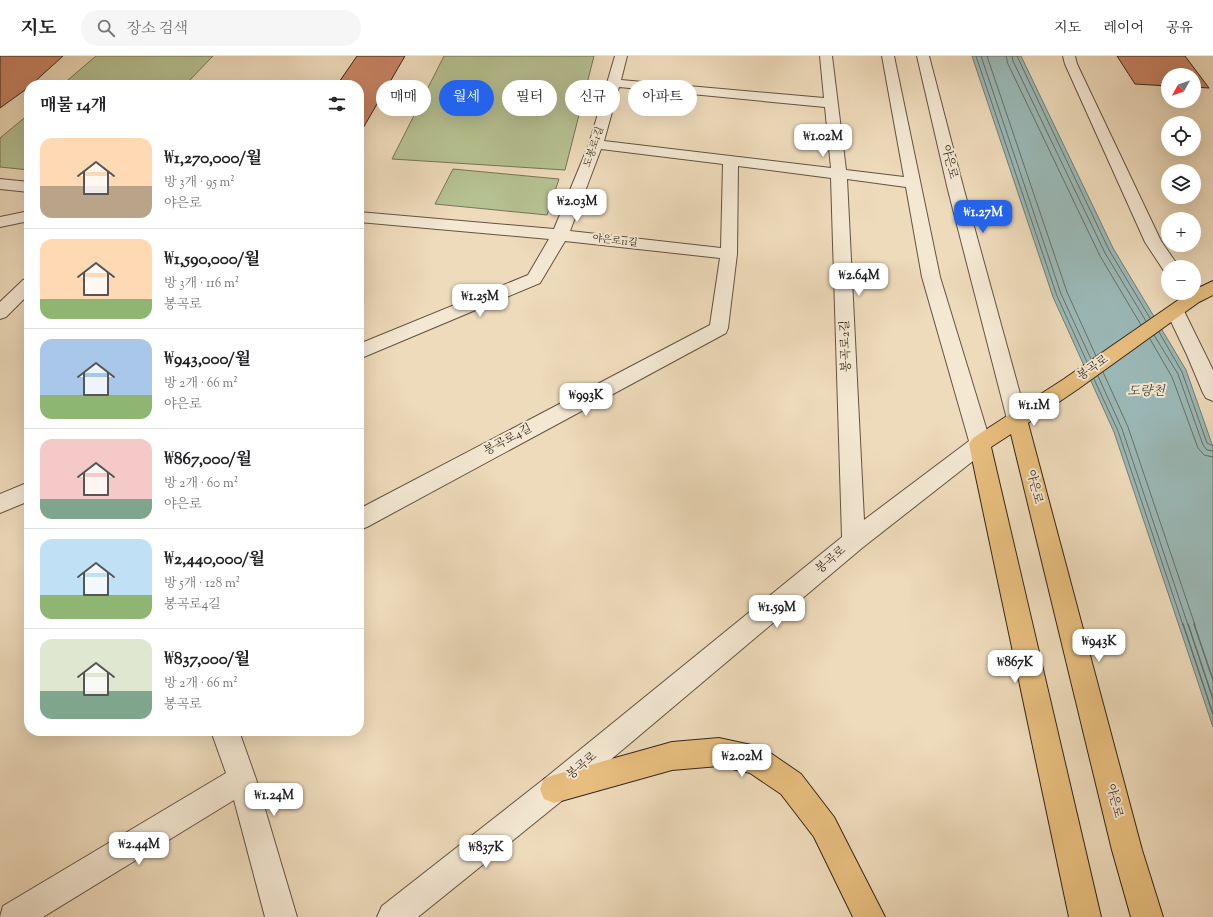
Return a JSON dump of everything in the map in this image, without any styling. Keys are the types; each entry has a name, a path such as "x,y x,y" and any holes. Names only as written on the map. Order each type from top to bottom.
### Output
{"main road":[{"name":"봉곡로","path":"1201,292 1213,287"},
{"name":"봉곡로","path":"980,444 1071,384 1176,311 1187,300"},
{"name":"야은로","path":"1017,419 1127,850 1147,917"},
{"path":"980,444 1085,917"},
{"path":"554,789 672,756 719,752 756,760 791,784 824,827 869,917"}],"street":[{"name":"도봉로1길","path":"615,80 621,56"},
{"name":"봉곡로2길","path":"826,56 839,174 854,541"},
{"path":"888,56 931,277 980,444"},
{"name":"야은로","path":"923,56 956,190 1017,419"},
{"path":"1069,56 1071,64 1153,242 1165,260"},
{"path":"620,84 831,103"},
{"name":"도봉로1길","path":"560,235 596,144 604,116"},
{"path":"596,144 913,183"},
{"path":"729,254 731,160"},
{"path":"0,184 24,186"},
{"path":"0,222 24,217"},
{"name":"야은로11길","path":"364,217 560,235 729,254"},
{"path":"364,350 534,279 560,235"},
{"name":"봉곡로4길","path":"364,517 719,328 729,254"},
{"path":"0,313 24,289"},
{"path":"1176,311 1213,393"},
{"name":"봉곡로","path":"393,917 554,789 854,541 980,444"},
{"path":"0,504 24,493"},
{"path":"227,736 242,779 281,917"},
{"path":"14,917 242,779"}],"green space":[{"path":"96,56 213,56 190,80 68,80"},
{"path":"444,56 594,56 588,80 565,80 565,116 579,116 565,170 392,159 414,116 431,116 431,82"},
{"path":"24,118 24,169 0,167 0,138"},
{"path":"453,169 559,179 547,215 435,204"}],"water":[{"name":"도량천","path":"972,56 1021,56 1113,248 1186,370 1213,447 1213,727 1114,432 1053,297"}],"building":[{"path":"0,56 63,56 37,80 24,80 24,91 0,108"},
{"path":"357,56 405,56 391,80 376,80 376,106 364,126 364,80 340,80"},
{"path":"1117,56 1185,56 1194,68 1161,68 1161,86 1135,84"},
{"path":"1201,77 1209,88 1201,87"}]}
